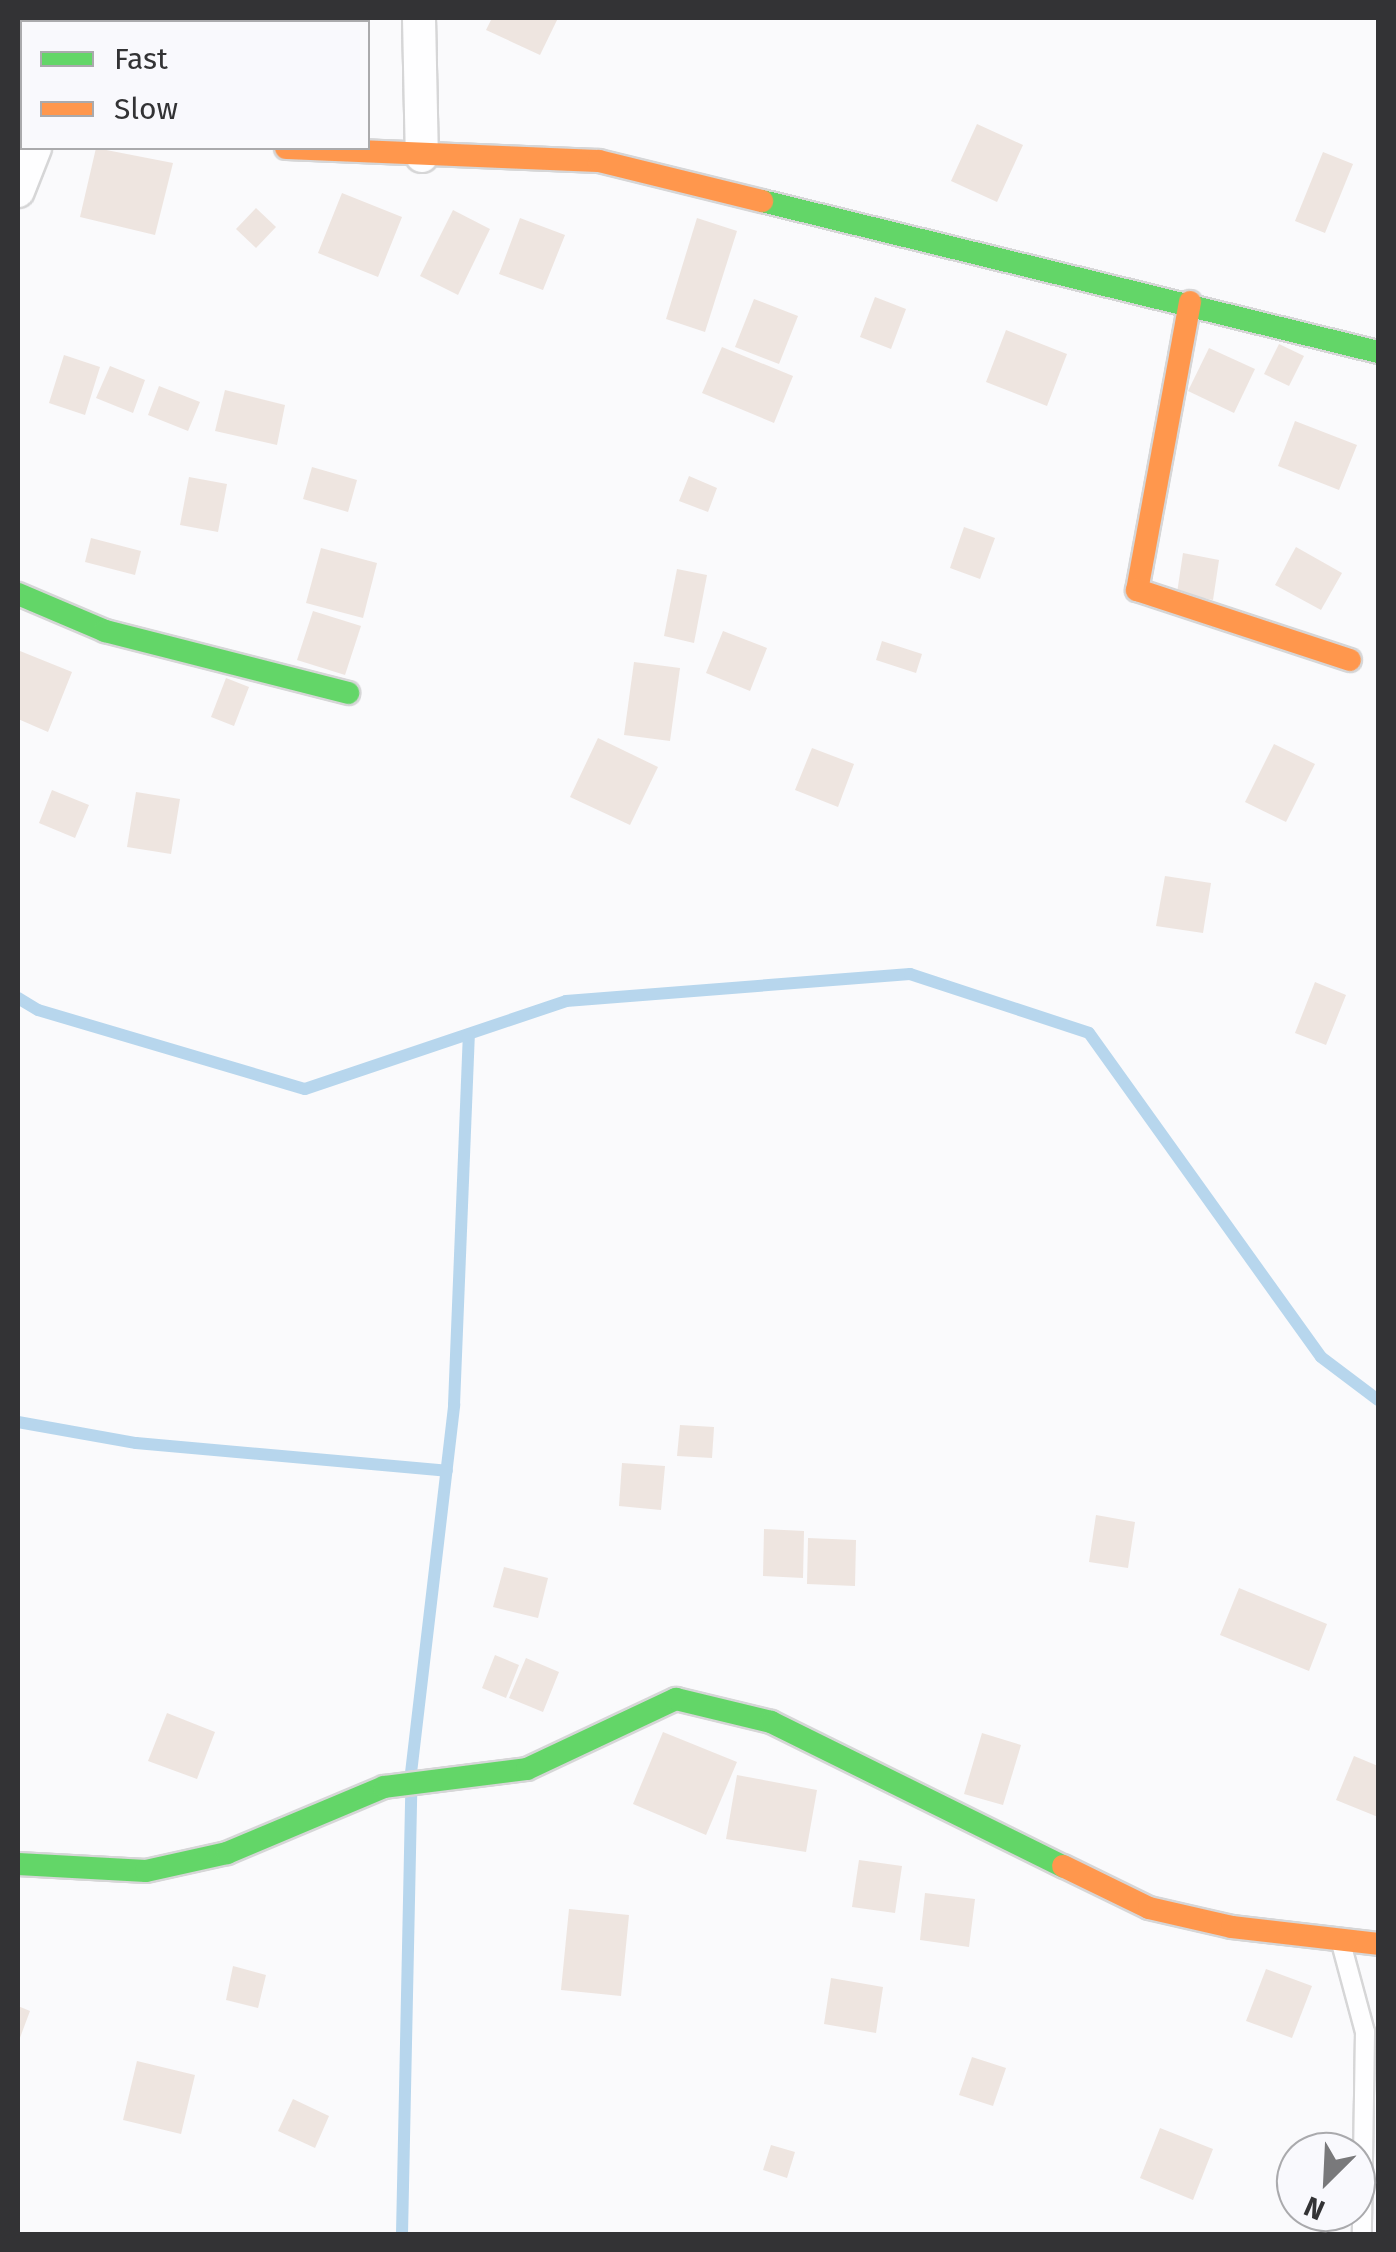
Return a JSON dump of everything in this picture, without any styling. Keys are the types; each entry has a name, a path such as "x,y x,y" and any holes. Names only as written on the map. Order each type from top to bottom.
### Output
{"street":[{"path":"418,18 422,156"},
{"path":"18,190 34,150"},
{"path":"320,150 600,161 1190,302 1378,352"},
{"path":"1190,302 1138,590 1350,660"},
{"path":"18,594 105,631 348,694"},
{"path":"18,1864 146,1871 228,1853 384,1788 527,1769 676,1699 730,1708 771,1722 1149,1908 1340,1942 1378,1944"}],"lane":[{"path":"1340,1942 1364,2032 1362,2234"}],"building":[{"path":"492,18 558,18 540,55 486,30"},
{"path":"977,124 1023,145 997,202 951,181"},
{"path":"96,150 173,163 155,235 80,217"},
{"path":"1323,152 1353,164 1325,233 1295,221"},
{"path":"342,193 402,217 378,277 318,253"},
{"path":"256,208 276,227 256,248 236,229"},
{"path":"453,210 490,229 458,295 420,276"},
{"path":"520,218 565,235 543,290 499,274"},
{"path":"697,218 737,231 705,332 666,319"},
{"path":"875,297 906,309 891,349 860,337"},
{"path":"754,299 798,316 779,364 735,347"},
{"path":"1006,330 1067,354 1047,406 986,382"},
{"path":"1279,344 1304,356 1289,386 1264,374"},
{"path":"722,347 793,376 774,423 702,393"},
{"path":"1209,348 1255,369 1234,413 1188,391"},
{"path":"64,355 100,367 85,415 49,403"},
{"path":"110,366 145,380 133,413 96,398"},
{"path":"159,386 200,402 188,431 148,415"},
{"path":"225,390 285,405 277,445 215,431"},
{"path":"1295,421 1357,445 1339,490 1278,466"},
{"path":"312,467 357,480 348,512 303,499"},
{"path":"689,476 717,488 708,512 679,501"},
{"path":"189,477 227,484 218,532 180,525"},
{"path":"964,527 995,538 980,579 950,568"},
{"path":"91,538 141,551 135,575 85,562"},
{"path":"1296,547 1342,573 1321,610 1275,585"},
{"path":"321,548 377,563 363,618 306,603"},
{"path":"1183,553 1219,560 1213,600 1177,593"},
{"path":"677,569 707,575 694,643 664,636"},
{"path":"313,611 361,626 345,675 297,660"},
{"path":"723,631 767,648 750,691 706,673"},
{"path":"882,641 922,654 916,673 876,660"},
{"path":"20,651 72,672 48,732 18,719"},
{"path":"634,662 680,668 670,741 624,735"},
{"path":"226,678 249,687 234,726 211,717"},
{"path":"598,738 658,767 630,825 570,797"},
{"path":"1274,744 1315,764 1286,822 1245,802"},
{"path":"812,748 854,764 838,807 795,790"},
{"path":"52,790 89,805 75,838 39,823"},
{"path":"136,792 180,799 171,854 127,847"},
{"path":"1165,876 1211,883 1203,933 1156,926"},
{"path":"1315,982 1346,995 1326,1045 1295,1033"},
{"path":"680,1425 714,1427 712,1458 677,1456"},
{"path":"622,1463 665,1466 661,1510 619,1506"},
{"path":"1096,1515 1135,1522 1128,1568 1089,1562"},
{"path":"764,1529 804,1531 803,1578 763,1576"},
{"path":"808,1538 856,1540 855,1586 807,1584"},
{"path":"504,1567 548,1578 538,1618 493,1607"},
{"path":"1239,1588 1327,1624 1309,1671 1220,1635"},
{"path":"495,1655 519,1665 506,1698 482,1688"},
{"path":"526,1658 559,1672 543,1712 509,1698"},
{"path":"167,1713 215,1732 197,1779 148,1761"},
{"path":"663,1732 737,1762 706,1835 633,1804"},
{"path":"982,1733 1021,1745 1003,1805 964,1794"},
{"path":"1354,1756 1378,1766 1378,1817 1336,1800"},
{"path":"737,1775 817,1790 806,1852 726,1839"},
{"path":"859,1860 902,1866 895,1913 852,1907"},
{"path":"925,1893 975,1899 969,1947 920,1940"},
{"path":"569,1909 629,1915 621,1996 561,1990"},
{"path":"233,1966 266,1975 258,2008 226,2000"},
{"path":"1266,1969 1312,1986 1292,2038 1246,2021"},
{"path":"831,1978 883,1987 876,2033 824,2024"},
{"path":"18,2006 30,2011 18,2043"},
{"path":"972,2057 1006,2068 993,2106 959,2095"},
{"path":"137,2061 195,2075 181,2134 123,2120"},
{"path":"293,2099 329,2116 315,2148 278,2131"},
{"path":"1160,2128 1213,2149 1193,2200 1140,2178"},
{"path":"771,2145 795,2152 787,2178 763,2170"}],"waterway":[{"path":"18,998 38,1010 305,1089 566,1001 910,974 1089,1033 1321,1357 1378,1400"},
{"path":"411,1773 454,1405 469,1034"},
{"path":"18,1422 136,1443 447,1471"},
{"path":"402,2234 411,1793"}],"traffic: fast":[{"path":"762,201 1378,352"},
{"path":"18,594 105,631 348,693"},
{"path":"18,1864 146,1871 227,1853 384,1787 527,1769 676,1699 771,1722 1063,1866"}],"traffic: slow":[{"path":"334,150 599,161 762,201"},
{"path":"1190,302 1137,590 1350,660"},
{"path":"1063,1866 1149,1908 1232,1927 1378,1944"}]}
